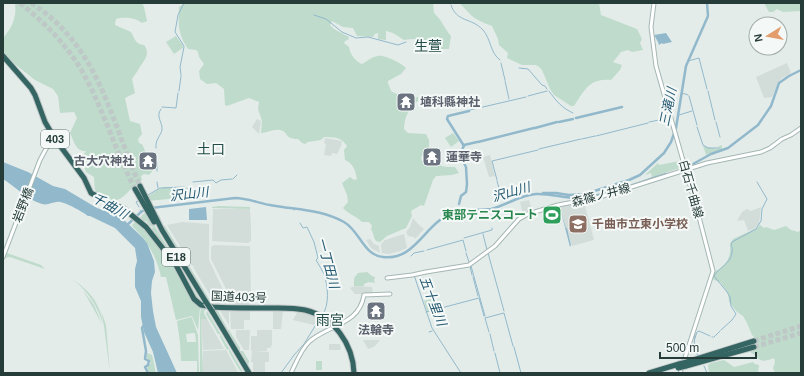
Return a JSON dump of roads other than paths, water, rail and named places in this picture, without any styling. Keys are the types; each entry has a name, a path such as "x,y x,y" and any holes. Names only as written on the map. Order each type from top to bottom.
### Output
{"highway":[{"name":"国道403号","path":"3,56 31,88 45,122 55,139 84,178 91,193 108,203 122,208 138,220 155,236 169,255 192,296 201,305 215,307 294,308 307,311 321,317 334,327 347,344 352,355 354,371"},
{"name":"E18","path":"140,186 142,196 150,212 247,371"},
{"name":"E18","path":"135,189 142,196"},
{"path":"658,373 679,368 686,364 754,344"},
{"path":"649,373 679,368"}],"main road":[{"name":"白石千曲線","path":"654,3 650,27 655,61 713,271 679,368"},
{"name":"森篠ノ井線","path":"387,278 413,275 470,264 495,246 519,219 528,214 558,205 605,196 685,169 761,152 770,148 801,128"},
{"name":"岩野橋","path":"3,257 40,160 47,147 55,139"},
{"path":"291,373 302,351 310,342 355,315 364,295 390,294"}],"water":[{"path":"666,33 672,42 662,43 659,45 654,35"},
{"path":"3,162 28,172 53,186 65,189 97,208 115,214 124,220 147,243 154,261 155,272 152,281 151,293 156,327 177,373 158,373 153,352 144,332 141,317 141,301 135,287 135,269 137,261 135,248 115,228 88,216 71,206 60,202 42,204 26,196 3,179"},
{"path":"206,207 207,220 189,220 189,209"},
{"path":"557,207 560,208 540,213"},
{"path":"560,208 567,228 571,245 570,247"}],"waterway":[{"path":"184,3 178,15 175,32 184,46"},
{"name":"三滝川","path":"543,193 569,195 585,194 629,180 640,175 664,153 671,142 676,128 686,66 708,16 707,3"},
{"path":"451,5 457,15 474,23 483,30 488,38 494,54 500,60"},
{"path":"314,15 326,19 342,32 356,38 368,37 398,45 406,42"},
{"path":"419,40 432,45"},
{"path":"654,40 655,46"},
{"path":"181,75 180,67 184,47"},
{"path":"688,61 699,58 707,89"},
{"path":"501,63 505,80"},
{"path":"519,68 528,69 547,89"},
{"name":"沢山川","path":"684,169 711,154 728,148 758,125 771,106 779,83 801,70"},
{"path":"179,91 181,76"},
{"path":"505,81 509,99"},
{"path":"528,96 547,91"},
{"path":"549,91 560,104 573,113"},
{"path":"708,91 715,120"},
{"path":"162,107 176,108 178,93"},
{"name":"三滝川","path":"682,93 688,95"},
{"path":"689,96 697,125"},
{"path":"470,110 526,97"},
{"path":"576,118 622,107"},
{"path":"156,148 157,141 162,130 159,117 159,112 161,109"},
{"path":"464,146 447,119 448,116 469,111"},
{"path":"679,115 692,111"},
{"path":"649,122 669,118"},
{"path":"559,122 573,119"},
{"path":"535,128 557,122"},
{"path":"716,122 720,137"},
{"path":"596,136 648,123"},
{"path":"697,127 703,145 708,148 719,148"},
{"path":"478,142 534,128"},
{"path":"582,139 595,136"},
{"path":"539,149 581,139"},
{"path":"459,204 461,196 466,192 467,184 466,167 460,156 464,145 477,142"},
{"path":"497,180 492,161 538,150"},
{"path":"157,162 157,171"},
{"name":"沢山川","path":"151,208 235,198 270,205 308,210 344,222 354,231 366,247 376,255 383,257 395,257 413,247 435,224 444,217 455,212 464,210 491,209 524,196 536,194 581,198 613,191 666,174"},
{"path":"233,179 237,175"},
{"path":"193,182 213,180 216,183 221,180 232,179"},
{"path":"497,181 502,199"},
{"path":"157,182 158,188"},
{"path":"731,246 732,242 756,229 761,221 762,209 767,199 757,182"},
{"path":"148,195 160,188 184,187"},
{"path":"139,207 136,202 140,200"},
{"name":"沢山川","path":"126,226 146,209"},
{"name":"一丁田川","path":"300,223 303,228 307,227 314,242 318,258 316,260 324,274 327,290 327,301 325,311 322,316"},
{"path":"464,238 492,230 492,228"},
{"path":"483,234 487,250"},
{"path":"427,250 463,240 466,251"},
{"path":"721,330 736,314 731,306 730,297 714,276 729,261 732,247"},
{"path":"411,256 414,253 424,251"},
{"path":"466,253 469,262"},
{"path":"485,316 471,266 488,253 504,311"},
{"path":"470,266 472,275"},
{"name":"五十里川","path":"414,275 432,328 461,373"},
{"path":"473,277 478,296"},
{"path":"426,312 479,298 484,316"},
{"path":"489,332 485,318 504,313 513,346"},
{"name":"一丁田川","path":"281,373 304,344 320,318"},
{"path":"144,325 142,328 146,351 145,359 149,361 148,365 145,367 148,373"},
{"path":"695,338 697,332 699,331 710,336"},
{"path":"714,337 720,331"},
{"path":"490,334 494,351"},
{"path":"695,334 694,347 698,356"},
{"path":"514,347 521,373"},
{"path":"495,353 500,373"},
{"path":"704,366 707,373"}],"tunnel":[{"path":"20,3 54,34 76,61 96,100 135,189"},
{"path":"31,3 54,20 72,40 87,62 100,85 140,186"},
{"path":"754,341 801,326"},
{"path":"754,347 801,333"}],"place":[{"name":"埴科縣神社","path":"406,102"},
{"name":"蓮華寺","path":"432,157"},
{"name":"古大穴神社","path":"148,161"},
{"name":"東部テニスコート","path":"552,215"},
{"name":"千曲市立東小学校","path":"578,224"},
{"name":"法輪寺","path":"376,311"}],"district":[{"name":"生萱","path":"428,46"},
{"name":"土口","path":"211,149"},
{"name":"雨宮","path":"330,320"}],"water label":[{"name":"千曲川","path":"110,206"}]}
